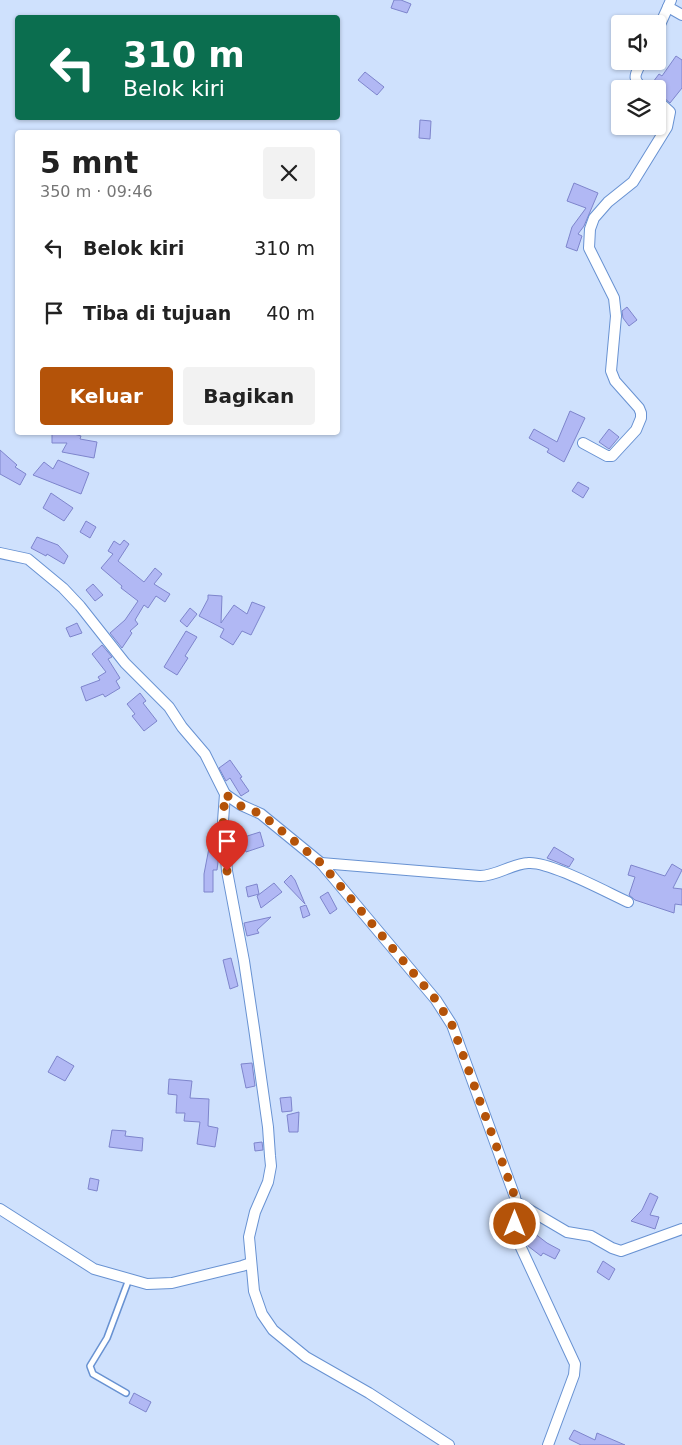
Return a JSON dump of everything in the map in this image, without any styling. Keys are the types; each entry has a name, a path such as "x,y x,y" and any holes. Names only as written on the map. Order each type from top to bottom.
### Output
{"street":[{"path":"670,4 682,15"},
{"path":"666,108 670,112 666,129"},
{"path":"583,443 607,456 612,456 636,430 641,418 640,408 615,381 611,371 616,316 614,298 589,248 590,229 594,218 608,202 633,182 662,135"},
{"path":"0,552 28,560 63,588 80,606 125,663 169,707 182,727 205,754 225,794 241,806 261,814 321,863 446,1013 516,1202 515,1232 517,1239 576,1364 574,1375 548,1445"},
{"path":"225,794 223,821 227,871 244,961 268,1127 271,1166 268,1182 255,1212 250,1231 254,1291 262,1314 273,1330 306,1357 378,1398 449,1445"},
{"path":"321,863 480,876 492,875 519,865 532,863 548,866 628,902"},
{"path":"516,1202 567,1232 591,1236 612,1248 622,1251 682,1229"},
{"path":"0,1209 94,1269 147,1284 172,1283 252,1262"}],"lane":[{"path":"126,1393 93,1374 90,1366 107,1338 129,1279"}],"building":[{"path":"394,0 401,0 411,4 407,13 391,8"},
{"path":"676,56 682,60 682,88 670,103 666,100 666,80 654,80 659,74 662,76"},
{"path":"365,72 384,87 377,95 358,80"},
{"path":"420,120 431,121 430,139 419,138"},
{"path":"574,183 598,193 584,226 578,234 582,236 577,251 566,247 572,227 586,208 567,201"},
{"path":"627,307 637,320 629,326 623,318 622,311"},
{"path":"570,411 585,418 564,462 547,452 549,449 529,438 534,429 557,442"},
{"path":"609,429 619,437 609,449 599,442"},
{"path":"52,435 78,435 81,436 80,439 97,442 94,458 62,452 67,443 52,443"},
{"path":"0,450 17,465 15,467 26,474 20,485 0,474"},
{"path":"58,460 89,473 81,494 33,475 44,462 53,469"},
{"path":"578,482 589,488 583,498 572,491"},
{"path":"51,493 73,508 64,521 43,508"},
{"path":"86,521 96,527 90,538 80,532"},
{"path":"37,537 58,545 68,556 64,564 47,554 46,556 31,548"},
{"path":"124,540 129,544 118,561 144,582 155,568 162,574 154,584 170,594 165,602 156,596 148,608 144,605 135,620 138,624 130,631 132,633 122,648 110,633 125,620 138,601 121,588 122,586 101,568 113,554 108,551 114,541 120,545"},
{"path":"93,584 103,595 95,601 86,590"},
{"path":"208,595 222,596 221,623 234,605 247,614 252,602 265,607 251,635 242,631 233,645 220,637 224,629 199,616 208,599"},
{"path":"190,608 197,614 187,627 180,621"},
{"path":"77,623 82,633 70,637 66,628"},
{"path":"186,631 197,637 185,656 188,658 177,675 164,667"},
{"path":"102,645 112,657 108,659 120,678 116,681 120,688 105,697 103,694 86,701 81,687 100,680 98,677 106,672 92,654"},
{"path":"140,693 146,701 143,703 157,721 144,731 132,716 135,714 127,704"},
{"path":"230,760 249,791 241,796 230,778 226,781 219,768"},
{"path":"260,832 264,846 246,852 241,838"},
{"path":"554,847 574,859 569,867 547,858"},
{"path":"209,848 214,849 213,853 219,854 217,870 213,870 213,892 204,892 204,874"},
{"path":"672,864 682,870 673,888 682,889 682,905 675,904 674,913 635,900 629,895 635,877 628,875 631,865 665,876"},
{"path":"291,875 295,880 305,904 284,882"},
{"path":"274,883 282,892 261,908 257,896"},
{"path":"257,884 259,894 248,897 246,887"},
{"path":"328,892 337,909 330,914 320,897"},
{"path":"306,905 310,915 303,918 300,907"},
{"path":"271,917 257,930 259,933 247,936 244,923"},
{"path":"231,958 238,986 230,989 223,960"},
{"path":"57,1056 74,1066 65,1081 48,1072"},
{"path":"252,1063 255,1086 246,1088 241,1064"},
{"path":"169,1079 192,1081 190,1098 209,1099 208,1126 218,1128 215,1147 197,1144 200,1122 184,1121 185,1113 176,1113 177,1095 168,1094"},
{"path":"291,1097 292,1111 282,1112 280,1098"},
{"path":"299,1112 298,1132 289,1132 287,1115"},
{"path":"112,1130 126,1131 125,1136 143,1138 142,1151 109,1147"},
{"path":"262,1142 263,1150 255,1151 254,1143"},
{"path":"90,1178 99,1180 97,1191 88,1189"},
{"path":"650,1193 658,1197 650,1215 659,1217 655,1229 631,1221 642,1210"},
{"path":"534,1233 560,1250 555,1259 543,1253 541,1256 528,1246 526,1242"},
{"path":"603,1261 615,1269 609,1280 597,1272"},
{"path":"134,1393 151,1402 146,1412 129,1403"},
{"path":"574,1430 595,1440 597,1433 625,1445 581,1445 569,1439"}],"route":[{"path":"227,871 223,821 225,794 241,806 261,814 321,863 436,1000 452,1025 515,1197 515,1224"}]}
